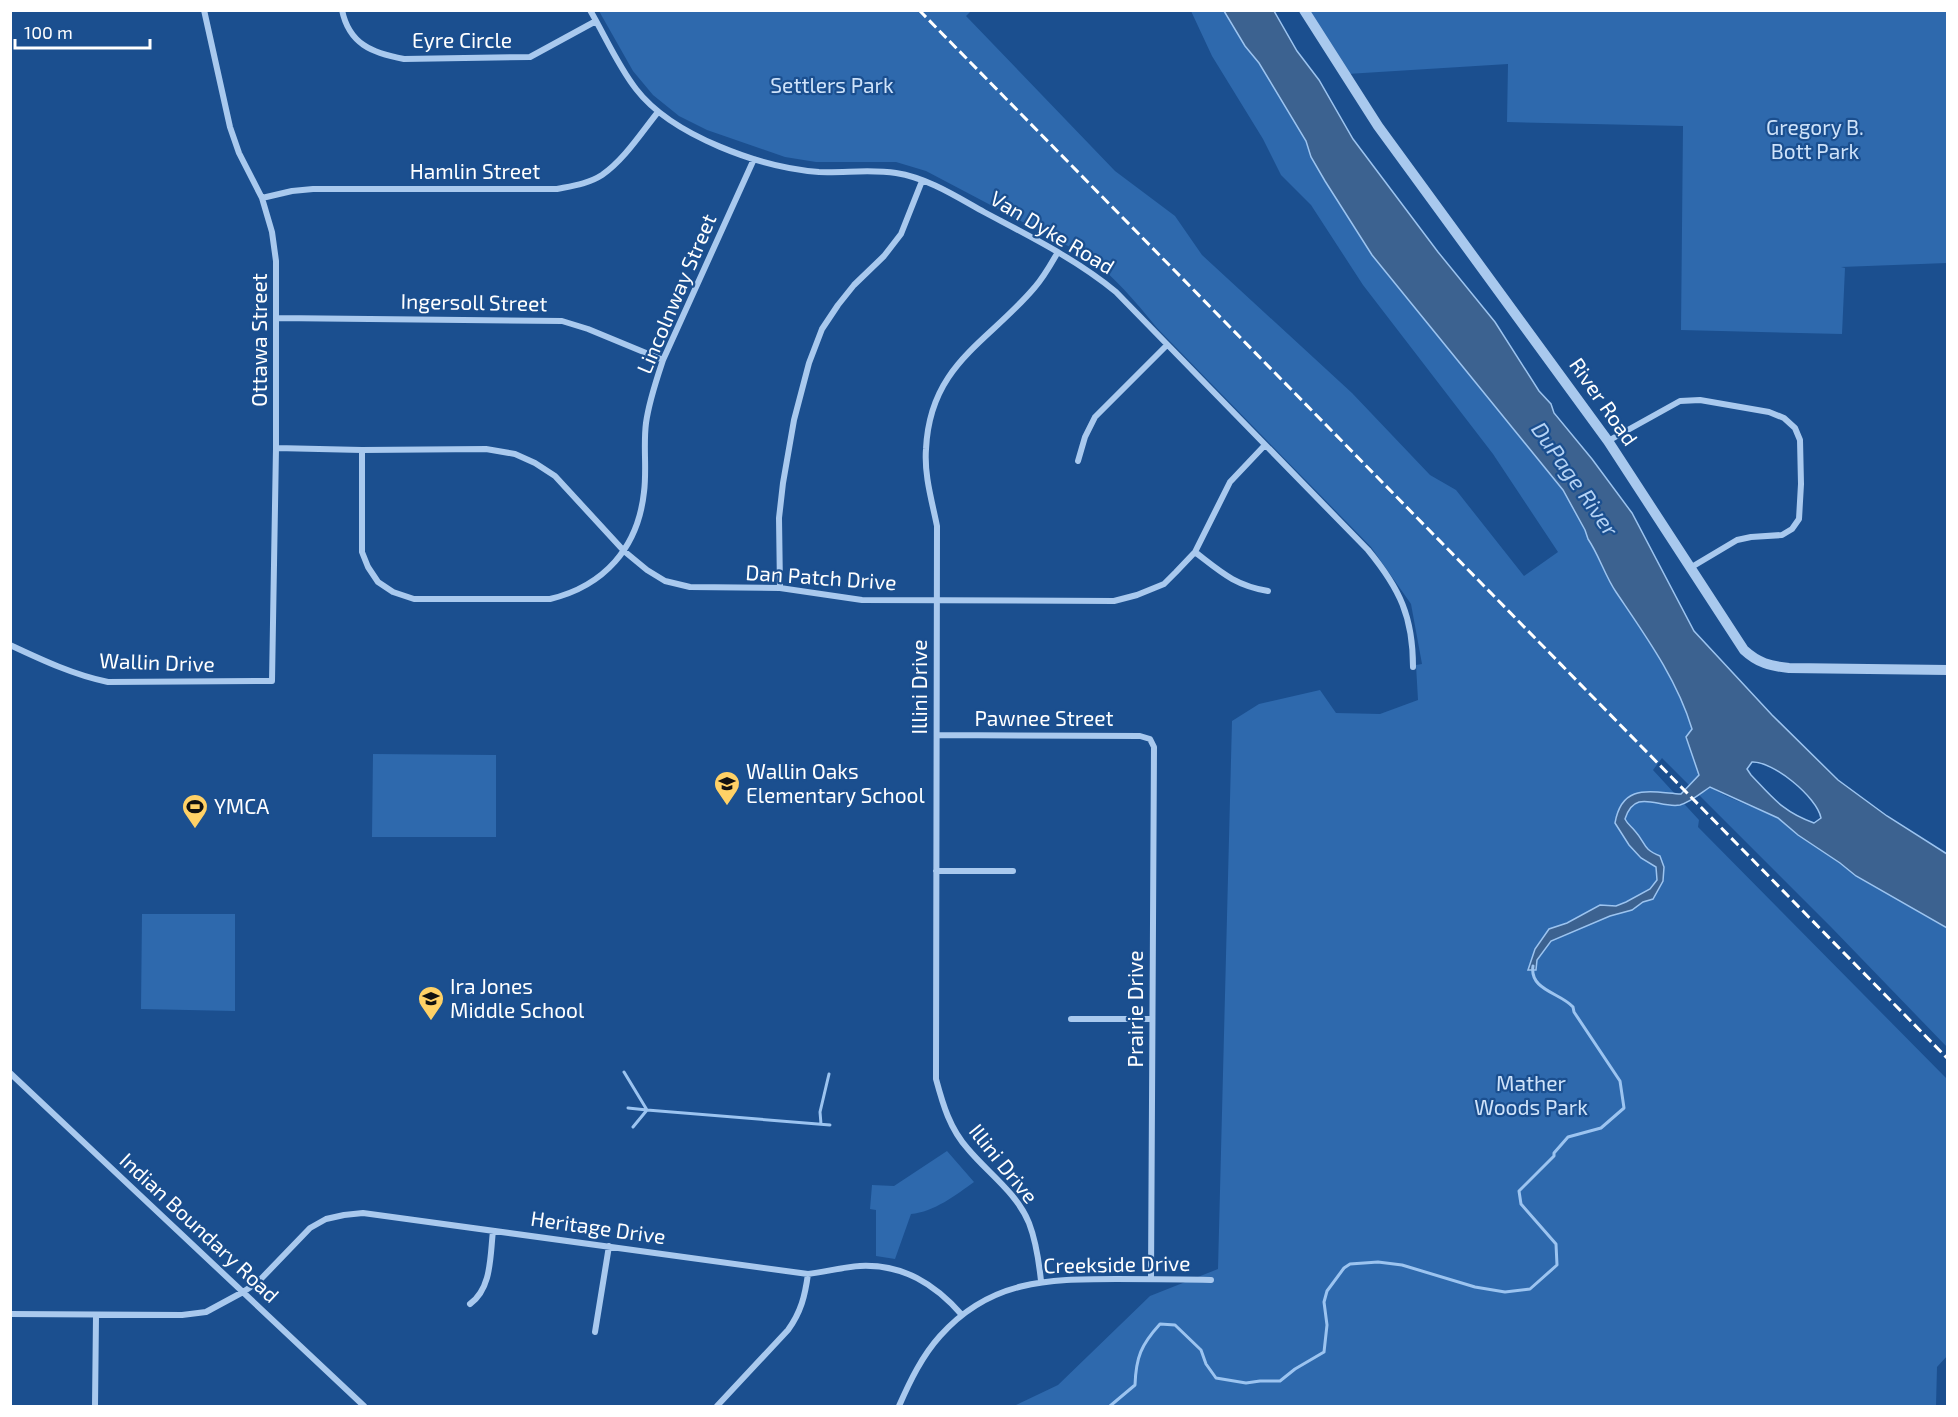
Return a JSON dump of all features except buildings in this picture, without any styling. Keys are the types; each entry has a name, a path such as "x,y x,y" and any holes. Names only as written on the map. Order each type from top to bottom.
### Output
{"street":[{"name":"Ottawa Street","path":"204,10 230,127 239,153 262,198 272,232 276,261 272,681"},
{"name":"Eyre Circle","path":"342,10 344,22 356,39 369,50 404,59 530,57 596,21"},
{"name":"Van Dyke Road","path":"590,10 636,90 658,112 702,139 754,159 788,168 818,172 898,173 922,181 941,188 1092,272 1116,292 1368,550 1383,569 1405,610 1413,639 1413,667"},
{"name":"River Road","path":"1304,10 1378,126 1608,441 1744,650 1757,661 1773,667 1947,670"},
{"name":"Hamlin Street","path":"262,198 313,189 557,189 582,184 602,176 619,160 658,112"},
{"name":"Lincolnway Street","path":"362,450 362,552 378,582 393,592 414,599 550,599 572,594 595,581 610,569 624,551 641,512 644,492 646,424 652,392 663,360 754,159"},
{"path":"780,588 779,518 783,483 794,420 810,363 822,329 838,305 854,285 884,256 901,234 922,181"},
{"name":"Illini Drive","path":"1041,1281 1037,1251 1029,1222 1014,1198 967,1148 951,1126 936,1079 937,526 926,470 926,448 939,395 951,373 964,356 1035,287 1058,252"},
{"name":"Ingersoll Street","path":"276,318 562,321 588,329 663,360"},
{"path":"1078,461 1085,437 1095,417 1167,345"},
{"path":"1608,441 1680,401 1700,400 1769,412 1784,418 1795,428 1800,440 1801,484 1799,519 1792,529 1782,535 1737,540 1690,568"},
{"name":"Dan Patch Drive","path":"276,448 486,449 515,454 555,476 624,551 647,570 665,580 690,587 780,588 862,600 937,602 1114,601 1164,584 1195,552 1230,482 1265,445"},
{"path":"1195,552 1230,579 1249,588 1268,591"},
{"name":"Wallin Drive","path":"10,645 58,667 108,682 272,681"},
{"name":"Pawnee Street","path":"937,735 1140,736 1149,740"},
{"name":"Prairie Drive","path":"1149,740 1154,747 1151,1279"},
{"path":"936,871 1013,871"},
{"path":"1071,1019 1152,1019"},
{"name":"Indian Boundary Road","path":"10,1073 364,1407"},
{"name":"Heritage Drive","path":"10,1314 96,1316 182,1315 206,1312 258,1282 310,1228 326,1219 363,1213 808,1274 861,1266 886,1268 928,1283 945,1296 962,1315"},
{"path":"470,1304 478,1298 486,1285 494,1231"},
{"path":"595,1332 609,1246"},
{"path":"717,1407 793,1324 804,1301 808,1274"},
{"name":"Creekside Drive","path":"899,1407 913,1376 940,1336 962,1315 989,1298 1012,1288 1041,1281 1211,1280"},
{"path":"95,1407 96,1316"}],"green space":[{"name":"Mather Woods Park","path":"599,11 971,11 966,16 1115,171 1175,216 1202,255 1352,393 1430,475 1456,490 1524,576 1558,552 1493,454 1363,285 1311,205 1281,175 1263,139 1212,56 1191,11 1224,11 1245,46 1259,63 1306,141 1311,157 1325,181 1372,255 1563,490 1612,586 1659,658 1678,693 1692,729 1686,737 1702,783 1778,818 1856,876 1947,928 1947,1047 1662,758 1653,770 1699,820 1698,827 1947,1079 1948,1355 1937,1367 1936,1406 1014,1406 1058,1385 1150,1296 1218,1269 1232,721 1259,704 1320,690 1336,713 1380,714 1418,700 1416,665 1422,664 1411,604 1371,547 1157,328 1116,281 1087,256 926,171 896,162 816,162 785,157 707,130 679,116 653,95 633,71"},
{"name":"Gregory B. Bott Park","path":"1307,11 1947,11 1947,263 1841,267 1845,268 1842,334 1681,330 1683,126 1507,122 1508,64 1347,74"},
{"path":"373,754 496,755 496,837 372,837"},
{"path":"142,914 235,914 235,1011 141,1009"},
{"path":"947,1151 974,1182 936,1206 911,1214 895,1259 876,1256 876,1210 870,1209 872,1185 894,1186"}],"water":[{"name":"DuPage River","path":"1224,11 1274,11 1297,51 1319,80 1353,139 1438,252 1495,322 1539,391 1551,404 1554,413 1632,513 1694,631 1772,715 1838,780 1887,816 1947,854 1947,928 1856,876 1778,818 1710,787 1692,800 1680,805 1648,801 1635,804 1629,809 1626,821 1647,848 1660,856 1664,867 1663,881 1653,899 1643,902 1632,910 1610,916 1551,941 1537,960 1536,970 1528,970 1535,949 1549,929 1567,923 1600,905 1616,906 1626,902 1650,889 1657,880 1656,867 1641,858 1629,845 1615,823 1624,801 1631,796 1648,792 1681,794 1699,775 1686,737 1692,729 1669,675 1612,586 1563,490 1372,255 1325,181 1311,157 1306,141 1259,63 1245,46","holes":["1752,762 1761,763 1782,774 1803,791 1818,810 1821,818 1814,823 1779,804 1747,769"]}],"waterway":[{"path":"1110,1406 1135,1385 1141,1352 1148,1338 1160,1324 1175,1325 1201,1350 1206,1364 1216,1378 1246,1383 1280,1381 1324,1352 1327,1325 1324,1302 1327,1291 1344,1268 1350,1264 1378,1262 1402,1265 1475,1287 1505,1292 1530,1289 1557,1265 1556,1244 1521,1204 1519,1191 1554,1156 1568,1137 1601,1128 1624,1108 1620,1081 1574,1012 1573,1007 1536,981 1533,966"},
{"path":"624,1072 647,1110 830,1125"},
{"path":"821,1124 820,1112 829,1074"},
{"path":"628,1108 647,1110"},
{"path":"633,1127 647,1110"}],"railway":[{"path":"919,10 1948,1059"}],"place":[{"name":"Wallin Oaks Elementary School","path":"727,807"},
{"name":"YMCA","path":"195,830"},
{"name":"Ira Jones Middle School","path":"431,1022"}],"park label":[{"name":"Settlers Park","path":"832,86"}]}
